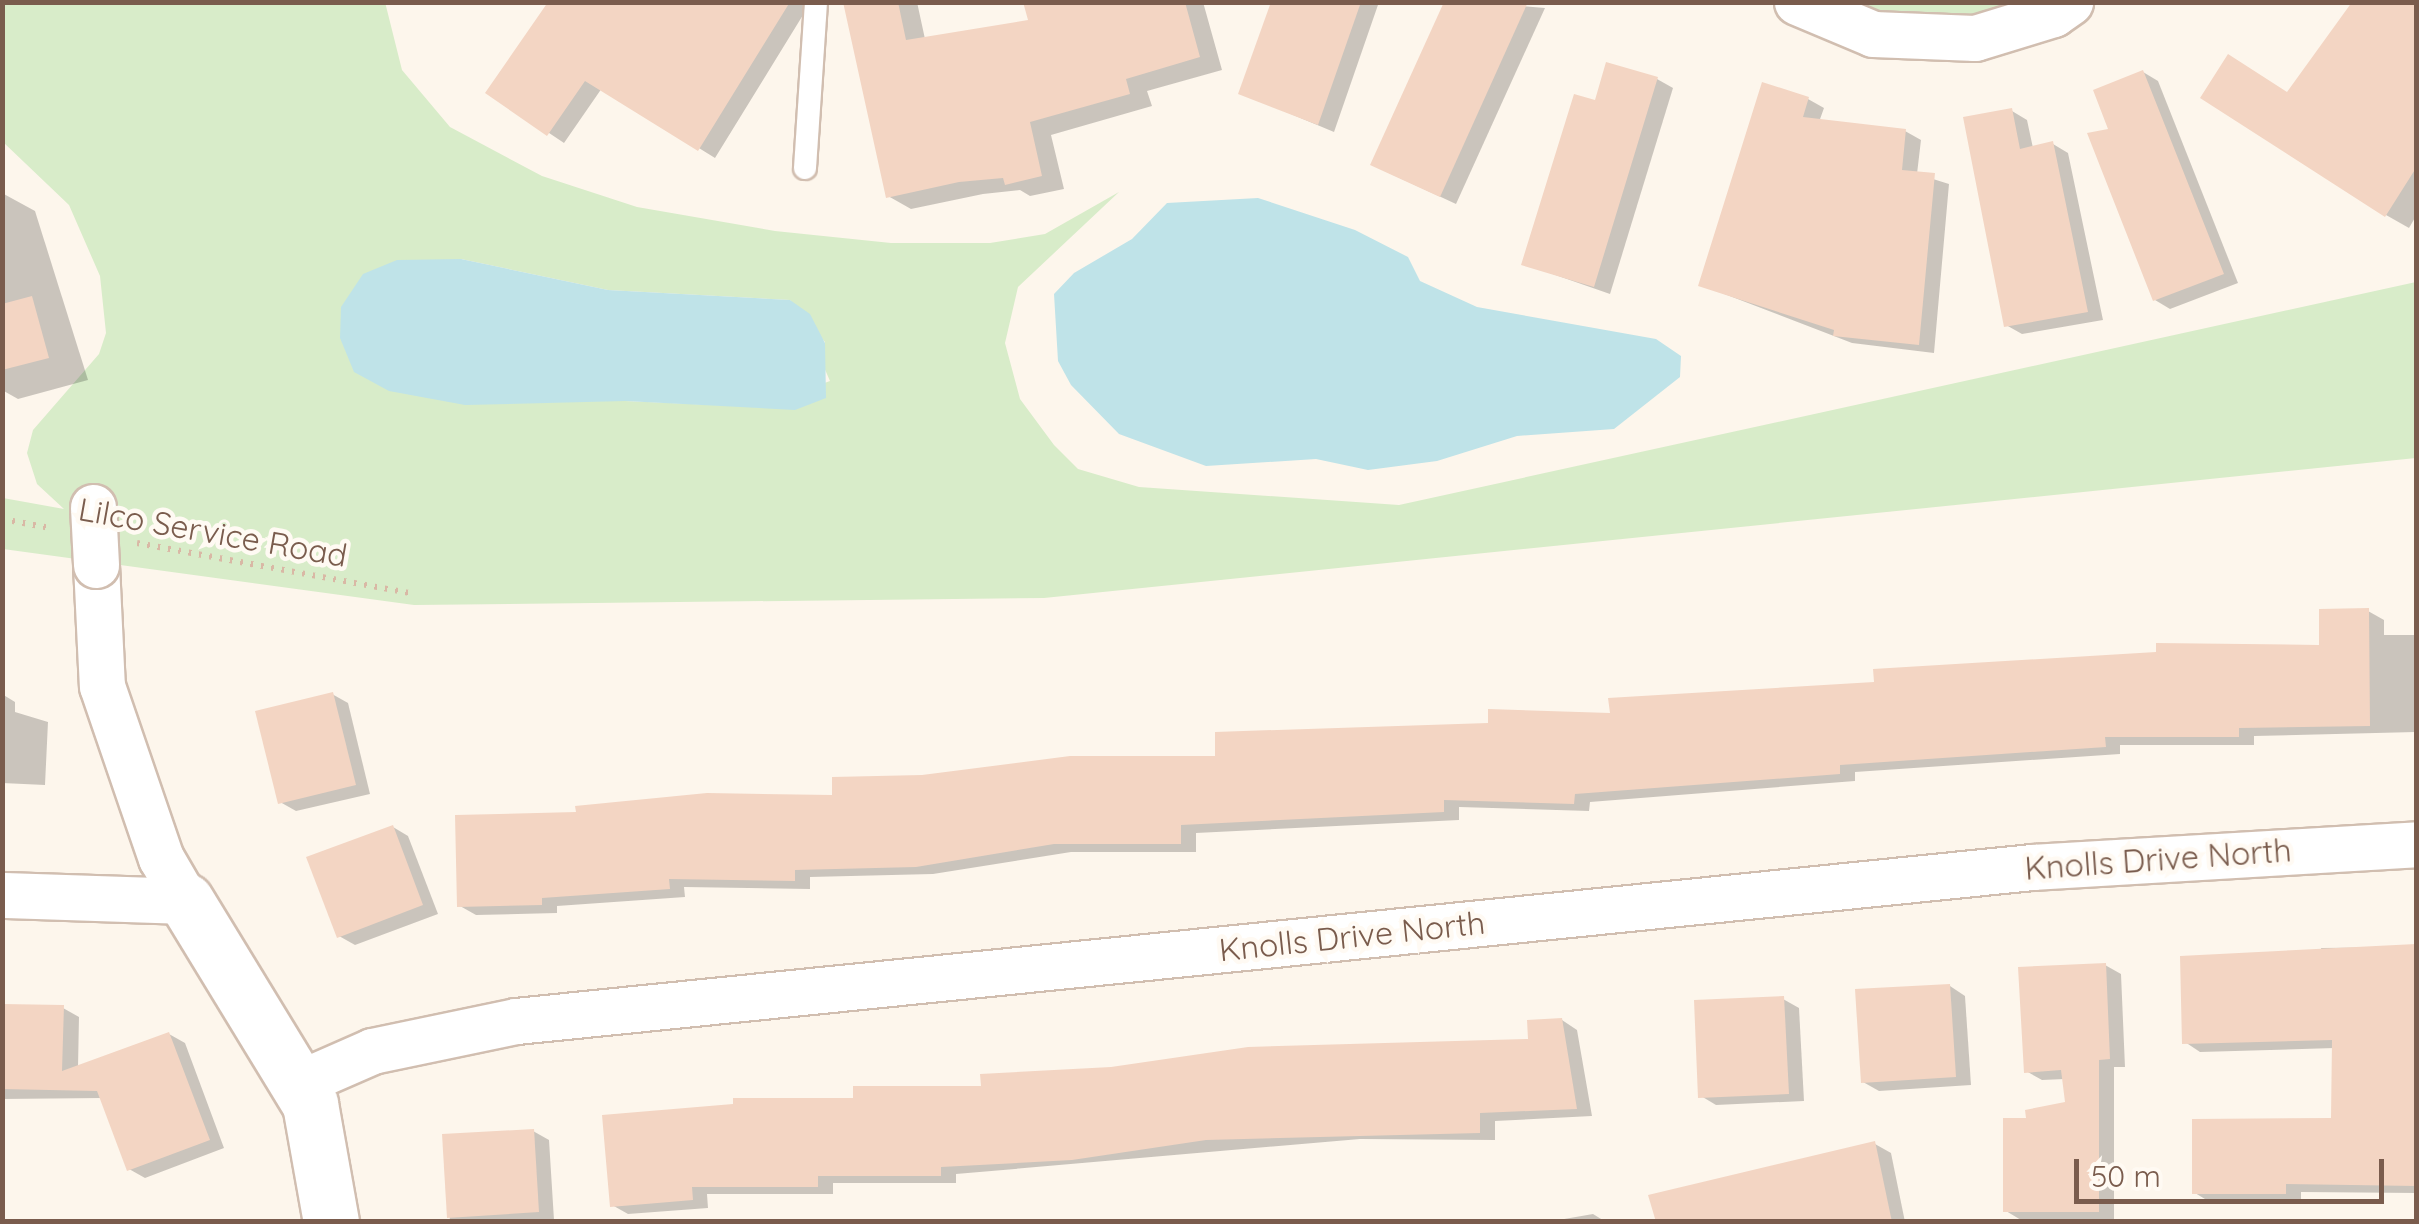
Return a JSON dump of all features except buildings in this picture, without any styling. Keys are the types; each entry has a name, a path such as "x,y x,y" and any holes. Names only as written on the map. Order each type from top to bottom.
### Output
{"street":[{"path":"1797,2 1873,34 1975,38 2053,14 2070,2"},
{"path":"83,509 114,554 105,696 161,858 297,1084 314,1120 331,1222"},
{"name":"Knolls Drive North","path":"297,1084 372,1051 516,1021 2032,868 2416,844"},
{"path":"2,895 186,901"}],"lane":[{"path":"804,168 816,2"}],"path":[{"name":"Lilco Service Road","path":"2,519 83,509"},
{"name":"Lilco Service Road","path":"114,554 414,594"}],"green space":[{"path":"385,2 402,70 450,127 542,176 637,207 775,231 891,243 990,243 1045,234 1119,192 1018,287 1005,343 1020,399 1054,445 1078,469 1139,487 1399,505 2416,282 2416,458 1044,598 414,605 3,549 3,498 64,509 37,484 27,453 33,430 99,354 106,333 100,276 69,205 3,142 3,3","holes":["461,259 608,290 790,300 825,342 823,365 830,381 758,407 625,401"]},
{"path":"1797,3 2070,3 1975,38"}],"water":[{"path":"1258,198 1355,230 1408,257 1420,281 1477,307 1656,339 1681,356 1680,377 1614,429 1517,436 1437,461 1368,470 1316,459 1206,466 1119,434 1071,385 1058,361 1054,294 1074,273 1132,239 1167,203"},
{"path":"461,259 608,290 790,300 810,314 825,343 826,398 795,410 625,401 465,405 389,391 354,372 340,338 341,307 363,274 397,260"}]}
